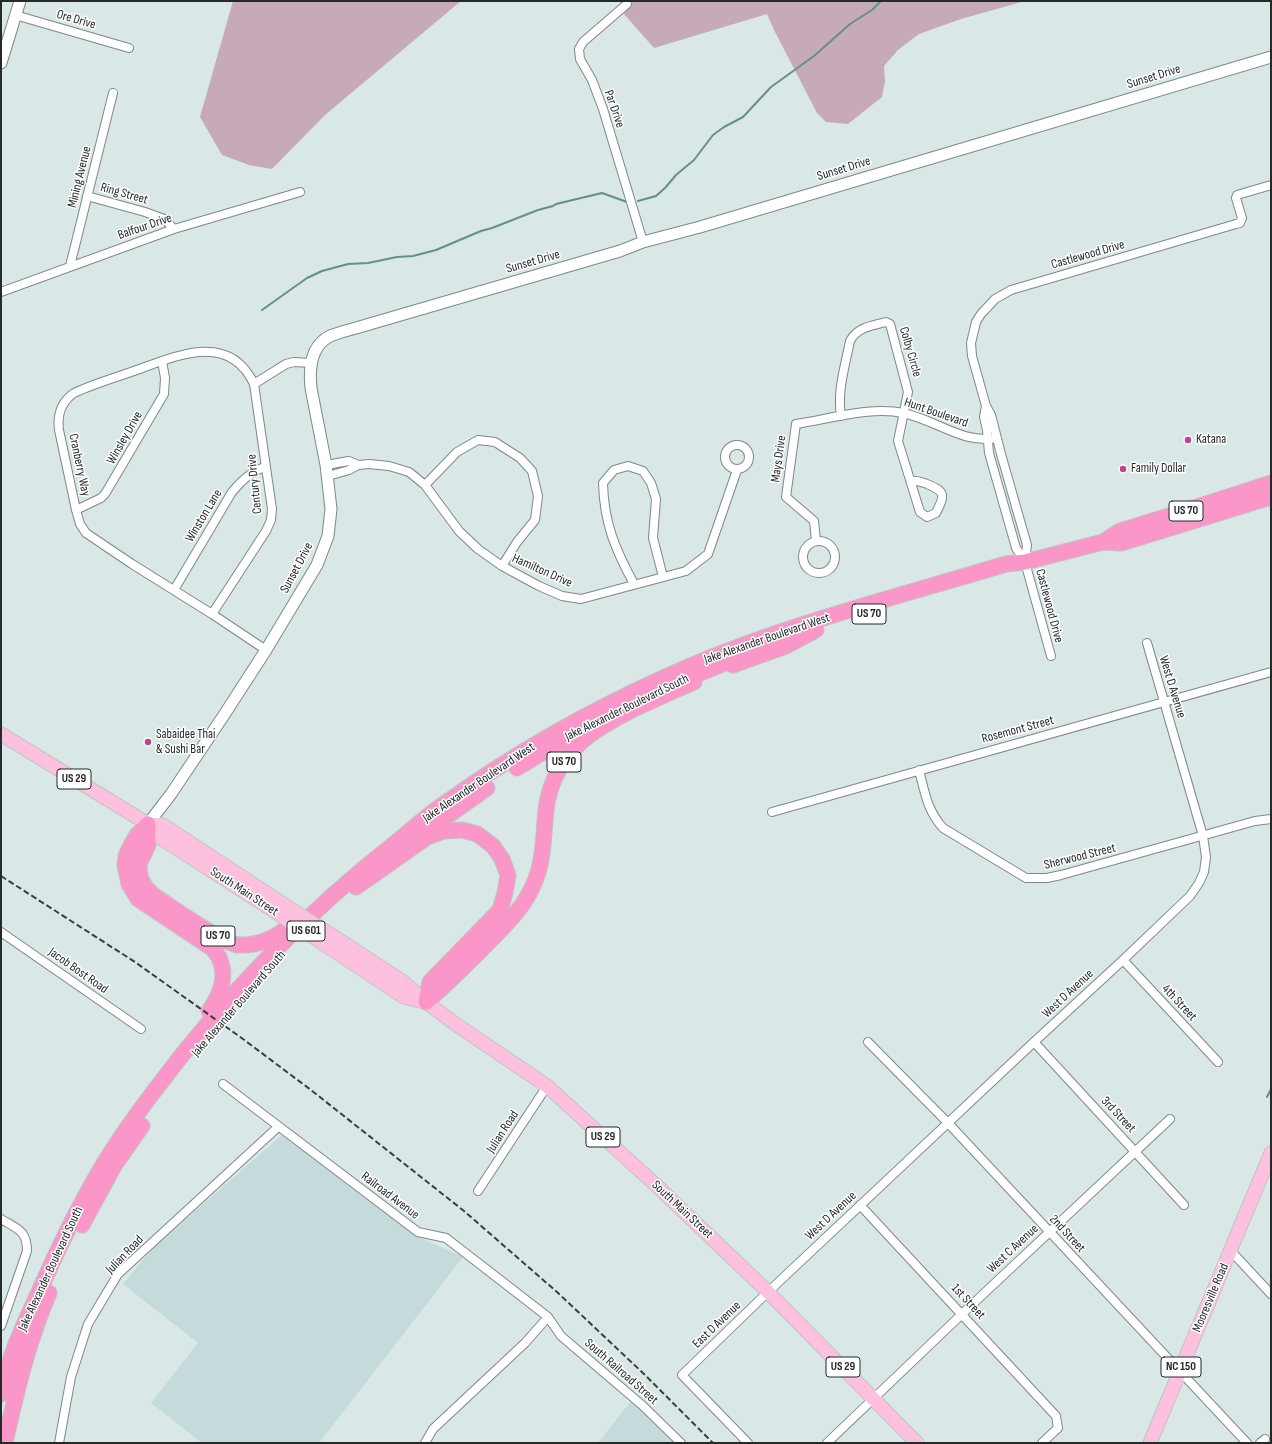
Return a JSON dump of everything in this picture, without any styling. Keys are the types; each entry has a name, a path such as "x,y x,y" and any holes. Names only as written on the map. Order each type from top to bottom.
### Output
{"highway":[{"name":"Jake Alexander Boulevard West","path":"1103,542 1120,531 1271,483"},
{"name":"Jake Alexander Boulevard West","path":"353,883 446,802 525,751 599,709 660,679 711,657 774,634 1006,564 1025,562 1103,542 1121,543 1271,497"},
{"name":"Jake Alexander Boulevard West","path":"816,630 1011,573 1025,562"},
{"name":"Jake Alexander Boulevard South","path":"1,1394 11,1359 56,1255 85,1196 118,1142 176,1062 251,974 306,919 353,883 479,793 574,734 616,711 678,682 732,660 816,630"},
{"name":"US 70","path":"426,1002 440,990 513,917 526,899 536,881 542,848 547,803 554,780 562,764 573,749 589,735 608,722 676,689 786,646 816,630"},
{"name":"US 70","path":"148,824 148,845 139,864 140,877 146,888 219,937 236,945 254,944 271,939 285,930 324,895 353,883"},
{"path":"143,1106 173,1059 215,1003 220,991 223,976 220,960 213,948 138,899 129,884 125,866 126,856 137,835 148,824"},
{"path":"353,883 427,837 444,830 462,830 477,834 493,846 502,859 508,874 500,910 430,982 426,1002"},
{"name":"Jake Alexander Boulevard South","path":"4,1443 30,1344 46,1299 68,1252 114,1166 156,1105 199,1048 296,940 353,883"}],"main road":[{"name":"South Main Street","path":"1,734 148,824 156,835 277,906 333,943 404,997 426,1002 454,1023 547,1086 653,1182 768,1292 917,1443"},
{"name":"Mooresville Road","path":"1150,1443 1271,1153"}],"street":[{"path":"1,63 20,1"},
{"name":"Par Drive","path":"627,4 583,42 579,49 580,59 592,80 603,109 643,242"},
{"name":"Ore Drive","path":"15,15 129,48"},
{"name":"Sunset Drive","path":"148,824 171,794 266,650 317,565 324,550 328,536 331,509 327,470 311,388 310,372 311,363 316,350 319,345 329,337 620,251 643,242 707,225 1271,57"},
{"name":"Mining Avenue","path":"70,266 113,93"},
{"name":"Castlewood Drive","path":"1025,562 1027,545 1001,454 998,438 991,415 986,406 972,356 971,343 976,322 981,314 995,299 1004,293 1021,286 1240,223 1242,218 1236,198 1237,195 1271,185"},
{"name":"Balfour Drive","path":"1,292 174,230 300,192"},
{"name":"Ring Street","path":"87,196 145,212 164,220 174,230"},
{"name":"Colby Circle","path":"841,416 839,405 840,388 850,341 853,335 858,330 886,322 890,324 908,392 898,441 920,512 927,517 936,513 942,498 939,489 919,481 911,482"},
{"name":"Cranberry Way","path":"254,384 246,368 235,359 211,351 181,354 81,389 69,396 61,407 58,421 76,510 80,524 86,533 266,650"},
{"name":"Winsley Drive","path":"76,510 101,498 105,494 164,394 165,378 162,361"},
{"path":"254,384 286,364 294,362 311,363"},
{"name":"Century Drive","path":"212,614 266,531 271,520 272,509 254,384"},
{"name":"Castlewood Drive","path":"986,406 984,417 989,452 1016,548 1025,562 1051,656"},
{"name":"Hunt Boulevard","path":"796,424 841,416 888,411 904,413 964,436 988,439 998,438"},
{"name":"Mays Drive","path":"796,424 786,497 814,522 816,540"},
{"path":"425,485 457,452 478,440 495,442 520,458 532,472 538,496 535,520 517,542 502,566"},
{"name":"Hamilton Drive","path":"327,470 349,470 358,465 379,465 409,472 425,485 459,531 478,549 502,566 539,586 562,596 581,599 686,571 708,554 737,470"},
{"name":"Winston Lane","path":"174,590 232,492 241,481 258,469 266,466"},
{"path":"634,584 623,564 611,535 604,502 603,483 614,470 628,466 643,471 653,488 656,500 653,538 663,577"},
{"path":"816,540 828,543 835,554 832,566 822,573 810,570 803,560 805,547 816,540"},
{"name":"West D Avenue","path":"768,1292 1123,960 1190,896 1199,883 1204,872 1206,857 1203,836 1147,643"},
{"name":"Rosemont Street","path":"772,812 1271,672"},
{"name":"Sherwood Street","path":"919,770 929,806 935,818 943,828 1026,878 1047,878 1255,821 1271,819"},
{"name":"Jacob Bost Road","path":"1,932 142,1029"},
{"name":"4th Street","path":"1123,960 1218,1062"},
{"name":"2nd Street","path":"868,1042 948,1123 1247,1443"},
{"name":"3rd Street","path":"1034,1042 1184,1205"},
{"name":"Railroad Avenue","path":"223,1084 418,1232 446,1238 548,1317"},
{"name":"Julian Road","path":"478,1191 547,1086"},
{"name":"West C Avenue","path":"827,1443 1170,1119"},
{"name":"Julian Road","path":"58,1443 71,1377 88,1324 118,1274 278,1127"},
{"name":"1st Street","path":"860,1205 1056,1416 1058,1428 1042,1443"},
{"path":"1,1220 22,1232 27,1241 27,1252 1,1326"},
{"path":"1230,1250 1271,1294"},
{"name":"East D Avenue","path":"748,1443 682,1375 768,1292"},
{"path":"425,1443 433,1429 525,1343 548,1317"},
{"name":"South Railroad Street","path":"548,1317 561,1336 642,1405 681,1443"}],"shaded area":[{"path":"233,1 461,1 325,115 272,169 249,165 222,155 200,117"},
{"path":"620,1 1025,1 961,19 919,34 898,50 884,66 885,81 882,97 848,124 826,122 817,113 767,14 654,48 624,14"},
{"path":"282,1135 420,1238 463,1257 319,1443 202,1443 151,1403 198,1343 123,1284 154,1247"},
{"path":"636,1395 682,1443 598,1443"}],"waterway":[{"path":"638,201 656,196 676,175 694,160 713,135 724,127 743,117 771,87 814,56 850,24 872,10 881,1"},
{"path":"262,310 307,278 322,271 348,264 368,263 397,257 413,256 436,250 481,231 538,210 602,193 627,202"},
{"path":"1267,1097 1271,1089"}],"railway":[{"path":"1,876 135,962 243,1039 311,1090 464,1211 557,1292 644,1374 713,1443"}],"place":[{"name":"Katana","path":"1188,440"},
{"name":"Family Dollar","path":"1123,469"},
{"name":"Sabaidee Thai & Sushi Bar","path":"148,742"}]}
